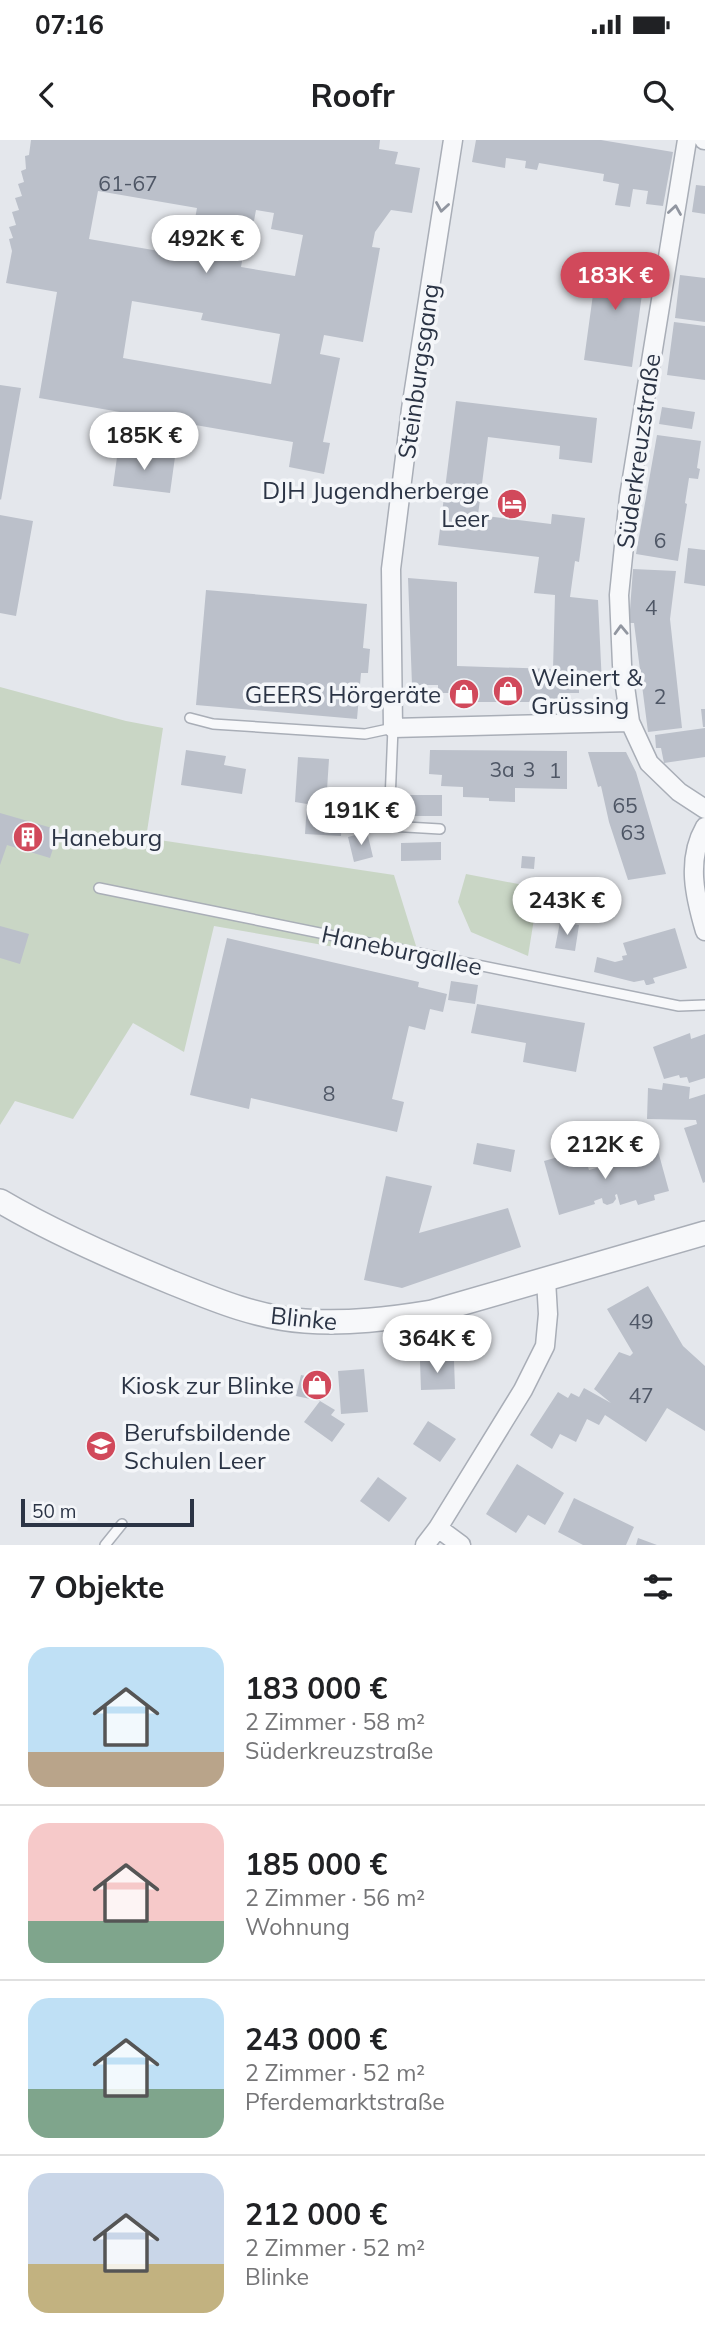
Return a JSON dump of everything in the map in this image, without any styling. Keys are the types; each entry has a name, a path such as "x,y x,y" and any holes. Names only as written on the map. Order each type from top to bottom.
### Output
{"street":[{"name":"Steinburgsgang","path":"393,728 391,569 411,409 453,140"},
{"name":"Süderkreuzstraße","path":"687,140 626,521 619,595 622,664 630,722 649,763 679,792 705,809"},
{"path":"393,728 630,722"},
{"path":"705,827 695,858 694,883 705,931"},
{"name":"Blinke","path":"0,1200 120,1262 247,1311 279,1318 345,1323 432,1312 705,1233"},
{"path":"425,1545 523,1390 545,1346 548,1314 546,1280"},
{"path":"438,1528 461,1545"}],"lane":[{"path":"190,719 213,724 365,734 393,728"},
{"name":"Steinburgsgang","path":"393,728 389,826 440,829"},
{"name":"Haneburgallee","path":"99,888 679,1006 705,1005"},
{"path":"106,1545 122,1524"}],"green space":[{"path":"0,687 126,721 163,728 146,838 394,875 421,962 214,926 184,1052 133,1023 73,1119 15,1101 0,1125"},
{"path":"466,874 539,888 528,956 471,932 458,902"}],"building":[{"path":"31,140 380,140 379,149 398,152 395,164 420,168 412,213 391,210 375,232 372,247 380,248 363,342 324,335 320,354 340,358 323,442 330,443 324,474 289,467 293,442 39,398 57,292 6,283 12,251 9,239 13,238 9,227 16,225 12,212 19,210 15,198 22,196 18,184 24,182 21,171 26,169 25,156 29,155","holes":["98,191 197,208 188,256 89,239","256,210 274,213 271,229 303,235 295,276 241,267 249,220 254,221","132,301 203,313 201,320 280,334 271,384 123,358"]},
{"path":"476,140 601,140 673,152 663,206 646,204 648,191 633,189 630,207 615,205 619,184 603,181 604,174 539,163 537,170 525,168 526,161 506,158 505,168 472,162"},
{"path":"696,185 705,186 705,214 692,212"},
{"path":"598,258 646,265 632,367 584,360"},
{"path":"680,275 705,278 705,322 675,318"},
{"path":"674,322 705,326 705,380 667,375"},
{"path":"0,385 21,388 1,500 0,499"},
{"path":"456,401 597,418 592,463 559,459 560,446 488,437 478,515 551,524 552,514 585,518 579,562 575,561 570,597 598,600 602,685 579,685 579,693 559,693 559,702 455,702 455,693 438,693 438,685 412,685 408,578 457,582 457,666 553,669 555,595 534,593 539,557 438,545"},
{"path":"662,407 695,412 692,429 659,424"},
{"path":"657,435 701,441 698,479 689,478 678,561 636,554"},
{"path":"118,450 175,457 170,493 113,486"},
{"path":"0,515 33,521 16,616 0,613"},
{"path":"688,548 705,550 705,586 684,583"},
{"path":"633,569 676,571 670,619 682,728 648,732 634,623 629,623"},
{"path":"206,590 367,604 363,648 370,649 368,673 361,673 357,719 196,705"},
{"path":"701,709 705,709 705,727 703,727"},
{"path":"705,728 705,757 664,763 661,748 656,748 655,735"},
{"path":"186,750 226,756 224,765 246,769 242,794 181,785"},
{"path":"430,750 567,751 567,789 515,788 515,802 463,797 463,787 441,786 442,775 429,774"},
{"path":"588,752 626,752 636,772 666,874 628,880 609,822 601,786 598,787"},
{"path":"298,757 329,759 327,790 338,791 337,803 343,803 341,836 305,834 307,804 295,802"},
{"path":"398,795 442,795 442,816 398,816"},
{"name":"Haneburg","path":"0,813 59,830 50,858 7,845 0,865"},
{"path":"367,832 373,857 354,862 348,837"},
{"path":"441,842 441,860 401,861 401,843"},
{"path":"522,856 535,857 534,869 521,868"},
{"path":"560,922 579,925 575,951 555,948"},
{"path":"0,926 29,934 20,964 0,958"},
{"path":"675,928 687,968 653,978 655,983 648,985 644,980 634,982 594,972 597,957 615,962 623,960 622,956 627,955 623,943"},
{"path":"227,938 419,982 418,987 447,994 443,1012 430,1009 425,1030 409,1026 392,1099 404,1102 397,1132 251,1098 249,1109 190,1095"},
{"path":"451,981 478,985 475,1004 448,1000"},
{"path":"477,1004 585,1023 576,1072 523,1062 526,1043 471,1033"},
{"path":"690,1033 691,1039 705,1034 705,1078 689,1083 687,1077 680,1078 679,1075 664,1079 653,1047"},
{"path":"663,1083 690,1087 689,1099 705,1094 703,1183 684,1128 697,1124 696,1120 647,1119 648,1088 662,1090"},
{"path":"477,1143 515,1150 511,1172 473,1164"},
{"path":"583,1150 589,1170 658,1151 669,1191 654,1195 655,1200 638,1205 636,1200 620,1205 617,1194 613,1203 607,1205 602,1198 594,1201 595,1204 559,1215 544,1161"},
{"path":"386,1176 432,1186 419,1233 508,1208 521,1247 402,1288 364,1280"},
{"path":"648,1286 683,1346 705,1366 705,1431 667,1408 646,1442 605,1415 599,1425 587,1419 576,1442 560,1434 552,1449 530,1435 558,1392 568,1398 571,1393 579,1397 584,1388 611,1403 594,1389 619,1352 630,1356 633,1353 607,1309"},
{"path":"454,1360 455,1389 421,1390 420,1361"},
{"path":"364,1369 368,1412 341,1414 338,1371"},
{"path":"301,1375 324,1380 320,1401 296,1396"},
{"path":"320,1401 335,1410 331,1415 345,1424 332,1442 304,1422"},
{"path":"428,1421 456,1439 440,1462 413,1444"},
{"path":"517,1464 564,1493 545,1525 528,1515 516,1533 486,1514"},
{"path":"378,1477 407,1498 389,1522 360,1501"},
{"path":"574,1498 634,1527 626,1545 583,1545 558,1532"},
{"path":"638,1538 657,1545 636,1545"}],"place":[{"name":"DJH Jugendherberge Leer","path":"512,504"},
{"name":"Weinert & Grüssing","path":"508,691"},
{"name":"GEERS Hörgeräte","path":"464,694"},
{"name":"Haneburg","path":"28,837"},
{"name":"Kiosk zur Blinke","path":"317,1385"},
{"name":"Berufsbildende Schulen Leer","path":"101,1446"}]}
